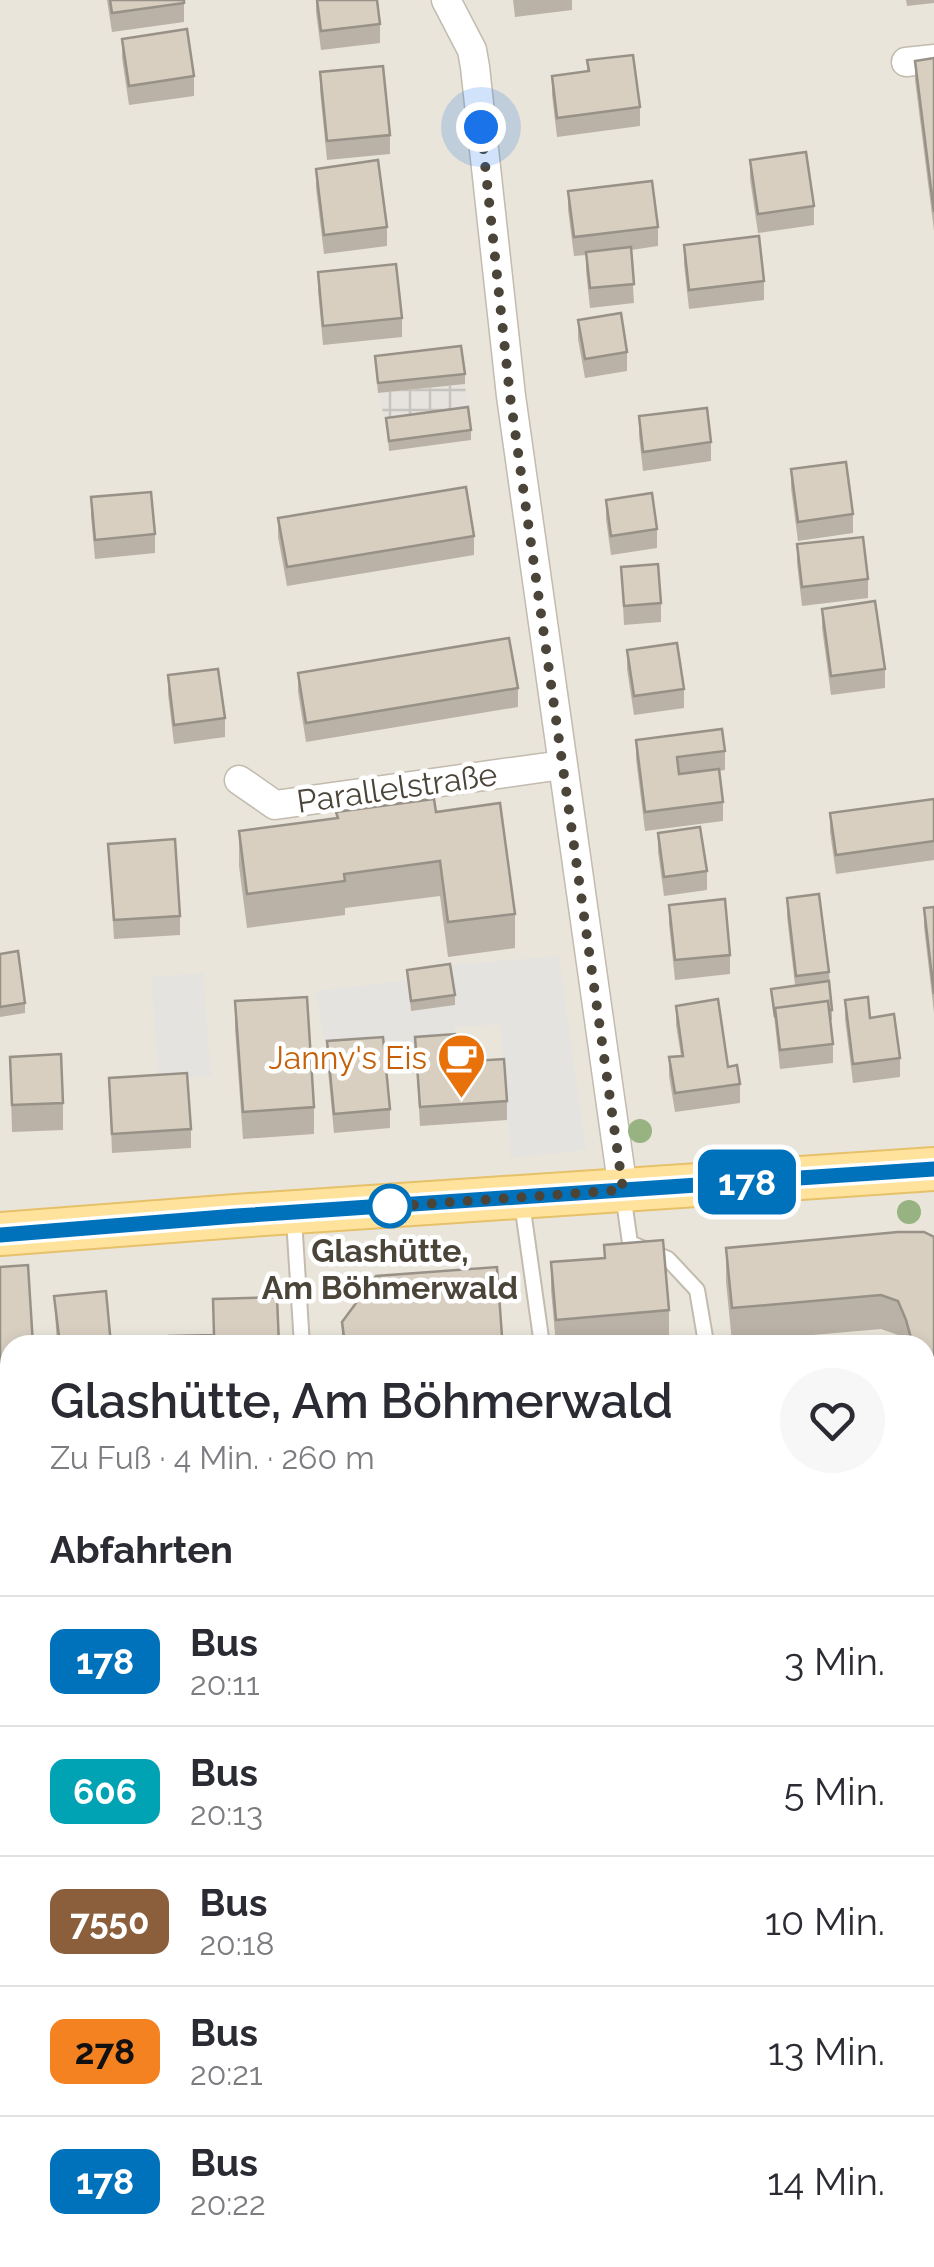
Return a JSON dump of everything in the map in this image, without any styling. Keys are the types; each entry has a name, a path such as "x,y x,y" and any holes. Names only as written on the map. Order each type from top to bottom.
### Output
{"main road":[{"path":"0,1234 934,1170"}],"street":[{"path":"446,0 472,50 510,396 623,1190"},
{"path":"906,62 934,59"},
{"name":"Parallelstraße","path":"239,780 275,804 562,765"}],"lane":[{"path":"623,1190 630,1243 668,1259 697,1290 705,1335"},
{"path":"522,1197 541,1335"},
{"path":"294,1213 301,1335"}],"shaded area":[{"path":"0,0 934,0 934,1335 0,1335"},
{"path":"465,384 468,417 386,428 379,393"},
{"path":"559,956 586,1150 511,1158 500,1024 454,1027 455,1053 327,1060 316,991 407,980 411,1011 450,965"},
{"path":"203,973 211,1076 159,1080 151,977"}],"building":[{"path":"110,0 184,0 184,3 112,13"},
{"path":"317,0 377,0 380,24 321,31"},
{"path":"187,29 194,76 129,86 122,39"},
{"path":"633,55 640,107 557,118 552,76 589,71 587,60"},
{"path":"934,58 934,212 915,61"},
{"path":"383,66 390,135 327,141 320,72"},
{"path":"806,152 814,206 758,214 750,160"},
{"path":"378,160 387,227 324,235 316,169"},
{"path":"652,181 658,227 574,237 568,191"},
{"path":"759,236 764,281 689,290 684,245"},
{"path":"631,247 634,284 590,288 586,252"},
{"path":"396,264 402,318 323,326 318,272"},
{"path":"621,313 627,352 585,359 578,320"},
{"path":"461,346 465,374 378,383 375,356"},
{"path":"468,407 471,430 389,441 386,418"},
{"path":"707,408 711,442 643,452 639,416"},
{"path":"846,462 853,514 798,522 791,469"},
{"path":"466,487 474,536 287,567 278,518"},
{"path":"151,492 155,534 95,540 91,497"},
{"path":"652,493 657,529 611,536 606,500"},
{"path":"863,537 868,579 802,587 797,544"},
{"path":"658,564 661,603 624,606 621,567"},
{"path":"875,601 885,669 831,676 822,609"},
{"path":"509,638 518,688 306,723 298,673"},
{"path":"677,643 684,689 634,696 627,650"},
{"path":"218,669 225,718 174,725 168,675"},
{"path":"722,729 725,751 677,757 679,774 719,769 723,802 645,812 636,740"},
{"path":"434,799 436,812 500,803 515,914 448,922 440,861 344,874 345,881 247,894 239,831 338,818 336,812"},
{"path":"934,799 934,841 836,855 830,813"},
{"path":"700,827 707,871 664,877 658,833"},
{"path":"175,839 180,916 114,920 108,844"},
{"path":"819,894 829,972 796,976 787,898"},
{"path":"725,899 730,955 675,960 669,905"},
{"path":"934,907 934,994 924,908"},
{"path":"18,951 25,1003 0,1007 0,954"},
{"path":"450,964 455,995 411,1001 407,970"},
{"path":"829,981 832,1010 828,1001 775,1008 775,1017 771,989"},
{"path":"307,997 314,1107 243,1112 235,1001"},
{"path":"868,997 870,1018 894,1014 900,1058 853,1064 845,1000"},
{"path":"718,999 728,1067 737,1065 740,1084 675,1093 669,1057 683,1056 676,1006"},
{"path":"828,1001 833,1044 780,1050 775,1008"},
{"name":"Janny's Eis","path":"455,1034 457,1062 504,1059 507,1101 420,1107 415,1037"},
{"path":"383,1037 390,1109 334,1114 327,1041"},
{"path":"61,1054 63,1103 12,1105 10,1057"},
{"path":"187,1073 191,1129 112,1134 109,1078"},
{"path":"924,1232 934,1237 934,1335 910,1335 898,1301 881,1295 732,1308 726,1248"},
{"path":"663,1240 669,1310 556,1320 551,1262 605,1258 604,1245"},
{"path":"28,1265 32,1335 0,1335 0,1267"},
{"path":"497,1267 502,1335 344,1335 342,1322 376,1276"},
{"path":"106,1291 110,1335 59,1335 54,1296"},
{"path":"277,1297 279,1335 214,1335 213,1299"}],"bus line":[{"name":"178","path":"0,1235 934,1169"}],"place":[{"name":"Janny's Eis","path":"462,1100"},
{"name":"Glashütte, Am Böhmerwald","path":"390,1206"}],"route":[{"path":"390,1206 384,1207 623,1190 510,396 481,127"}]}
